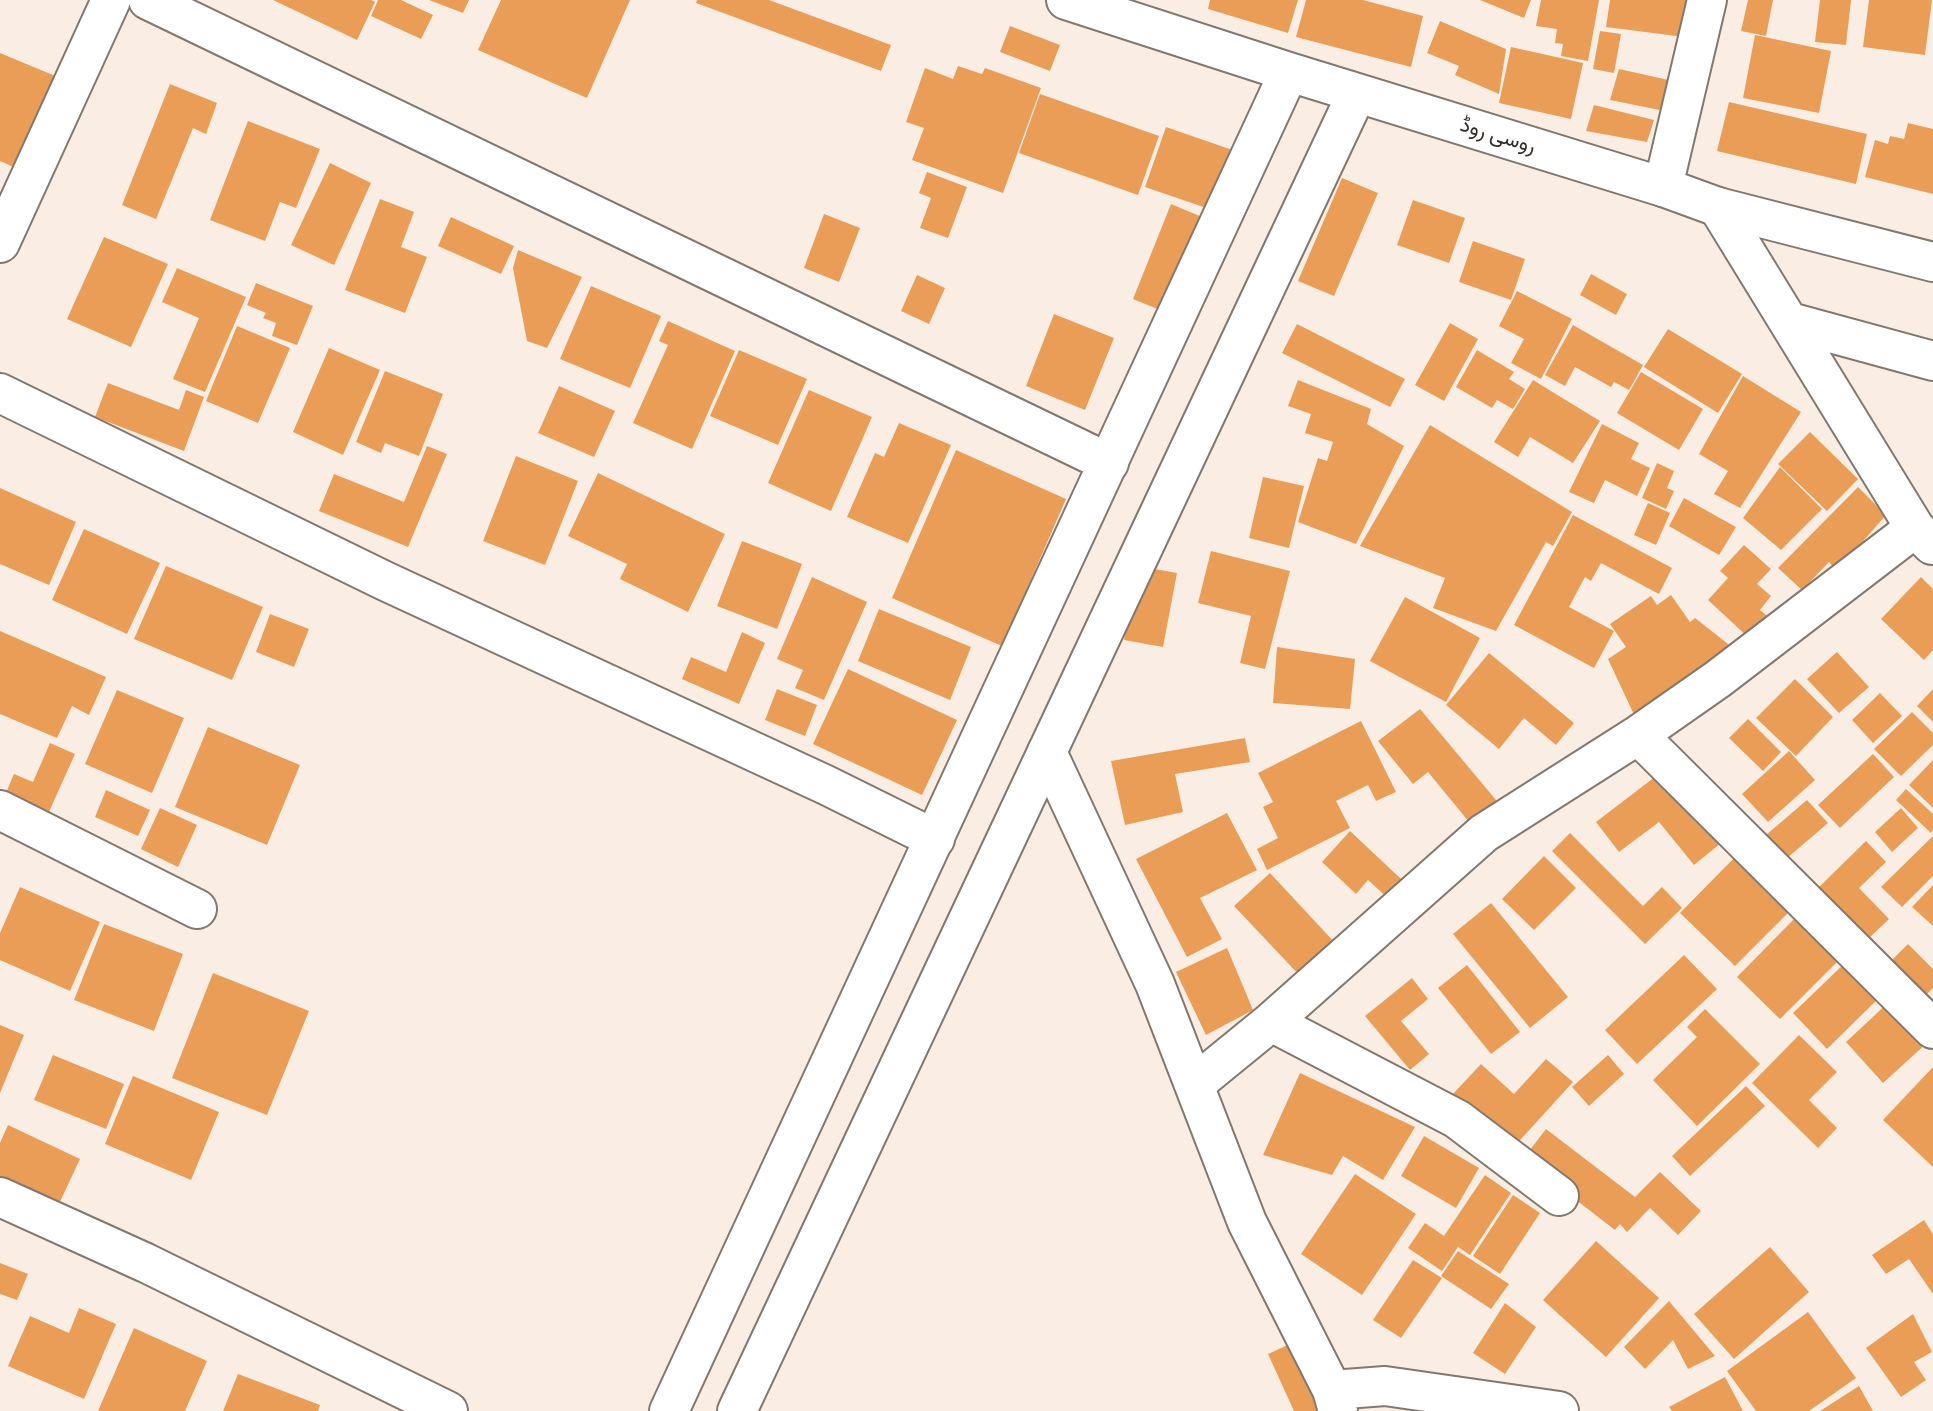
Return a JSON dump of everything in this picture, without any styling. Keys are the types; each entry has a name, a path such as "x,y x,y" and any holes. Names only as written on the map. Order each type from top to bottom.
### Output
{"street":[{"path":"0,243 111,0"},
{"path":"148,0 1108,463"},
{"name":"روسی روڈ","path":"1066,0 1662,187 1718,207 1933,262"},
{"path":"1662,187 1707,0"},
{"path":"669,1411 1289,72"},
{"path":"737,1411 1357,93"},
{"path":"1195,1084 1271,1022 1485,833 1638,735 1924,537 1718,207"},
{"path":"1790,322 1933,361"},
{"path":"0,393 385,581 826,785 935,839"},
{"path":"1638,735 1933,1029"},
{"path":"1047,752 1155,984 1247,1222 1335,1401 1385,1386 1559,1411"},
{"path":"0,810 197,909"},
{"path":"1271,1022 1457,1119 1559,1196"},
{"path":"0,1197 146,1263 448,1411"}],"building":[{"path":"273,0 371,0 375,2 357,40"},
{"path":"378,0 401,0 433,15 421,39 371,16"},
{"path":"429,0 469,0 463,13"},
{"path":"501,0 630,0 587,98 478,50"},
{"path":"697,0 769,0 891,45 881,71 696,3"},
{"path":"1210,0 1298,0 1288,33 1208,9"},
{"path":"1306,0 1363,0 1423,16 1411,67 1296,37"},
{"path":"1480,0 1531,0 1524,18"},
{"path":"1541,0 1599,0 1588,61 1561,56 1563,44 1555,43 1557,29 1536,26"},
{"path":"1610,0 1699,0 1692,38 1606,27"},
{"path":"1748,0 1773,0 1766,36 1741,31"},
{"path":"1820,0 1851,0 1846,45 1815,42"},
{"path":"1869,0 1932,0 1925,55 1863,47"},
{"path":"1440,21 1506,49 1499,94 1455,75 1459,66 1427,53"},
{"path":"1010,26 1060,45 1050,71 1000,52"},
{"path":"1600,31 1621,34 1614,73 1593,69"},
{"path":"1755,35 1831,51 1819,113 1743,98"},
{"path":"1511,47 1583,63 1571,119 1499,103"},
{"path":"0,53 65,80 25,172 0,161"},
{"path":"958,66 982,74 985,68 1041,88 1003,193 912,160 924,128 906,122 925,68 953,79"},
{"path":"1619,69 1673,81 1660,110 1610,100"},
{"path":"170,84 217,103 206,134 193,128 156,219 122,205"},
{"path":"1040,94 1159,136 1138,195 1019,153"},
{"path":"1729,102 1867,134 1856,184 1717,151"},
{"path":"1594,105 1654,120 1647,142 1586,131"},
{"path":"248,121 320,149 296,208 280,202 265,241 210,220"},
{"path":"1908,123 1933,129 1933,194 1865,177 1875,140 1888,144 1890,136 1904,139"},
{"path":"1166,127 1241,153 1221,213 1145,187"},
{"path":"330,163 371,183 334,265 291,245"},
{"path":"927,172 967,187 948,238 920,228 931,198 919,193"},
{"path":"1342,178 1378,193 1334,296 1298,281"},
{"path":"380,199 414,212 401,247 427,257 405,313 345,290"},
{"path":"1413,200 1465,218 1449,263 1397,245"},
{"path":"1171,204 1207,219 1170,314 1133,299"},
{"path":"824,214 860,228 839,282 804,268"},
{"path":"451,217 514,246 501,274 438,246"},
{"path":"104,237 168,264 131,347 67,319"},
{"path":"1473,241 1525,259 1511,300 1459,282"},
{"path":"518,250 582,277 547,348 527,341 513,268"},
{"path":"177,268 246,297 205,392 173,379 199,318 162,302"},
{"path":"1591,274 1627,294 1616,315 1580,295"},
{"path":"917,275 945,288 929,324 901,311"},
{"path":"256,283 313,306 297,345 272,336 276,323 263,318 266,313 247,305"},
{"path":"591,286 661,316 630,388 560,359"},
{"path":"1517,291 1572,319 1541,379 1511,363 1524,339 1499,326"},
{"path":"1054,314 1114,338 1085,410 1026,386"},
{"path":"668,321 735,351 692,449 633,423 668,345 659,341"},
{"path":"1450,323 1478,339 1444,401 1415,385"},
{"path":"1297,324 1405,379 1390,407 1282,353"},
{"path":"1573,325 1643,365 1629,390 1614,382 1611,387 1575,367 1565,386 1545,375"},
{"path":"237,326 290,348 258,423 206,401"},
{"path":"1668,329 1742,374 1718,413 1644,367"},
{"path":"329,348 380,370 343,455 293,432"},
{"path":"739,350 807,379 778,445 710,416"},
{"path":"1477,350 1514,372 1509,379 1525,389 1513,409 1497,400 1492,408 1456,387"},
{"path":"385,371 443,394 419,456 385,443 381,453 356,442"},
{"path":"1641,372 1703,409 1679,450 1617,413"},
{"path":"1743,376 1801,412 1740,508 1714,494 1728,471 1699,454"},
{"path":"1298,380 1371,409 1367,424 1404,446 1356,544 1298,522 1318,458 1327,461 1333,442 1305,433 1311,414 1288,406"},
{"path":"1533,380 1600,421 1573,463 1530,437 1518,457 1494,442"},
{"path":"108,383 179,410 186,390 204,397 184,451 95,417"},
{"path":"559,386 615,411 594,457 538,433"},
{"path":"809,390 872,417 831,511 768,483"},
{"path":"899,423 951,445 908,543 847,517 875,453 884,457"},
{"path":"1602,424 1639,443 1631,459 1650,468 1637,496 1605,480 1594,503 1569,492"},
{"path":"1430,425 1572,512 1553,546 1546,542 1496,631 1433,608 1445,578 1360,546"},
{"path":"1810,432 1858,479 1827,511 1778,464"},
{"path":"427,446 447,454 408,547 319,511 334,474 404,502"},
{"path":"956,450 1066,499 1002,646 892,598"},
{"path":"516,456 578,481 545,565 483,541"},
{"path":"1657,463 1674,471 1667,488 1674,491 1666,509 1642,498"},
{"path":"1780,467 1822,509 1781,550 1743,518"},
{"path":"598,473 725,534 688,612 620,579 627,564 568,536"},
{"path":"1263,477 1304,486 1289,548 1249,538"},
{"path":"1858,487 1886,515 1837,571 1829,562 1802,590 1778,568"},
{"path":"0,488 76,522 49,585 0,564"},
{"path":"1684,498 1736,527 1719,555 1669,526"},
{"path":"1648,503 1670,513 1656,545 1634,535"},
{"path":"1573,515 1672,568 1659,594 1601,563 1591,581 1585,577 1569,607 1614,631 1594,668 1514,625"},
{"path":"84,529 160,563 127,634 52,600"},
{"path":"742,541 802,564 777,629 717,606"},
{"path":"1744,545 1771,569 1757,584 1771,596 1760,610 1772,620 1749,638 1708,600 1728,578 1720,571"},
{"path":"1211,551 1290,571 1265,669 1240,663 1251,616 1198,603"},
{"path":"166,566 263,607 232,680 134,639"},
{"path":"1138,566 1177,573 1163,647 1124,640"},
{"path":"812,577 867,602 824,700 795,688 803,670 777,659"},
{"path":"1921,577 1933,589 1933,650 1924,660 1881,619"},
{"path":"1671,595 1690,622 1695,618 1742,655 1637,721 1608,659 1626,647 1610,624 1651,596 1657,605"},
{"path":"1405,597 1480,638 1446,702 1370,661"},
{"path":"879,609 971,647 950,700 858,661"},
{"path":"270,614 309,629 294,667 256,652"},
{"path":"0,631 106,677 89,715 72,706 57,738 0,714"},
{"path":"742,632 765,643 739,704 682,679 691,657 726,672"},
{"path":"1277,647 1355,659 1350,709 1273,703"},
{"path":"1837,652 1869,687 1839,713 1807,679"},
{"path":"1489,653 1574,723 1556,745 1524,718 1499,749 1446,705"},
{"path":"848,669 957,720 922,795 813,744"},
{"path":"1795,679 1833,717 1796,756 1756,718"},
{"path":"777,689 817,705 805,736 765,720"},
{"path":"1933,689 1933,722 1917,706"},
{"path":"117,690 184,718 152,793 85,764"},
{"path":"1880,693 1902,716 1873,743 1852,720"},
{"path":"1420,709 1501,806 1474,828 1428,772 1413,784 1378,741"},
{"path":"1912,712 1933,733 1933,745 1901,776 1874,749"},
{"path":"1748,719 1781,752 1763,771 1729,738"},
{"path":"1361,721 1396,792 1376,801 1368,785 1336,801 1350,828 1267,870 1257,849 1278,838 1263,807 1273,802 1258,773"},
{"path":"208,727 300,765 267,845 175,807"},
{"path":"1245,738 1250,762 1175,774 1183,812 1125,825 1111,761"},
{"path":"50,743 75,754 48,814 5,795 14,774 33,782"},
{"path":"1789,751 1815,780 1768,822 1742,794"},
{"path":"1873,754 1894,777 1840,828 1818,805"},
{"path":"1933,760 1933,808 1909,785"},
{"path":"1660,773 1721,843 1694,865 1659,822 1619,852 1596,822"},
{"path":"1906,789 1933,814 1931,833 1896,800"},
{"path":"106,790 150,810 138,836 95,817"},
{"path":"1807,800 1828,823 1779,865 1759,841"},
{"path":"160,808 197,825 178,867 141,849"},
{"path":"1901,808 1918,828 1892,852 1875,832"},
{"path":"1227,813 1257,870 1200,898 1222,939 1187,957 1136,859"},
{"path":"1350,831 1416,893 1400,909 1368,880 1356,894 1322,862"},
{"path":"1570,833 1643,906 1662,887 1682,908 1645,944 1552,851"},
{"path":"1933,836 1933,876 1902,907 1881,887"},
{"path":"1866,841 1886,862 1859,888 1889,919 1866,941 1816,890"},
{"path":"1544,856 1576,888 1534,930 1502,899"},
{"path":"1736,856 1791,910 1735,966 1680,913"},
{"path":"1270,873 1337,945 1302,978 1234,906"},
{"path":"1933,885 1933,926 1912,907"},
{"path":"20,887 100,922 70,991 0,960 0,933"},
{"path":"1491,903 1568,997 1530,1028 1453,934"},
{"path":"1799,914 1842,957 1780,1019 1737,977"},
{"path":"104,924 183,954 154,1031 74,1000"},
{"path":"1908,944 1933,969 1933,988 1921,1000 1887,965"},
{"path":"1227,948 1253,1010 1206,1035 1176,972"},
{"path":"1684,955 1717,989 1637,1064 1605,1030"},
{"path":"1847,961 1881,996 1827,1049 1793,1013"},
{"path":"1467,965 1520,1032 1491,1054 1438,988"},
{"path":"213,973 309,1011 267,1115 172,1078"},
{"path":"1412,978 1428,999 1401,1021 1429,1054 1410,1070 1365,1016"},
{"path":"1890,1001 1928,1042 1883,1083 1846,1042"},
{"path":"1705,1009 1760,1064 1697,1126 1653,1080 1697,1037 1687,1027"},
{"path":"0,1025 24,1035 0,1093"},
{"path":"1799,1035 1837,1072 1809,1100 1837,1128 1818,1148 1752,1083"},
{"path":"53,1055 124,1084 106,1129 34,1100"},
{"path":"1608,1055 1624,1074 1589,1106 1572,1087"},
{"path":"1546,1059 1573,1082 1512,1149 1452,1095 1481,1064 1514,1094"},
{"path":"1933,1067 1933,1167 1883,1120"},
{"path":"1300,1073 1415,1127 1383,1180 1343,1156 1332,1175 1263,1155"},
{"path":"133,1076 219,1112 191,1180 105,1144"},
{"path":"1746,1086 1765,1106 1690,1176 1672,1156"},
{"path":"8,1125 80,1159 57,1208 0,1181 0,1143"},
{"path":"1546,1129 1635,1197 1660,1172 1701,1211 1678,1235 1650,1208 1627,1232 1620,1224 1615,1230 1523,1159"},
{"path":"1424,1136 1479,1168 1456,1208 1401,1176"},
{"path":"1355,1174 1416,1214 1362,1295 1301,1254"},
{"path":"1485,1175 1511,1193 1470,1255 1458,1247 1442,1271 1408,1248 1425,1223 1444,1236"},
{"path":"1513,1195 1540,1213 1500,1274 1473,1256"},
{"path":"1924,1220 1933,1234 1933,1294 1909,1259 1886,1274 1872,1255"},
{"path":"1596,1241 1659,1298 1606,1357 1543,1300"},
{"path":"1770,1247 1809,1292 1734,1359 1694,1314"},
{"path":"1458,1251 1509,1284 1491,1309 1441,1276"},
{"path":"1413,1260 1442,1278 1401,1338 1373,1320"},
{"path":"0,1263 28,1274 17,1300 0,1294"},
{"path":"1669,1301 1715,1356 1688,1369 1673,1340 1645,1369 1624,1347"},
{"path":"1505,1303 1536,1327 1505,1374 1473,1353"},
{"path":"79,1308 116,1324 84,1399 8,1366 30,1316 69,1333"},
{"path":"1808,1312 1856,1378 1809,1411 1756,1411 1727,1371"},
{"path":"1913,1314 1932,1352 1914,1362 1926,1380 1901,1397 1866,1348"},
{"path":"134,1328 207,1361 185,1411 98,1411"},
{"path":"1290,1344 1321,1411 1294,1411 1268,1354"},
{"path":"238,1374 320,1405 318,1411 223,1411"},
{"path":"1725,1377 1743,1411 1672,1411 1669,1407"},
{"path":"1859,1386 1873,1411 1820,1411"}]}
